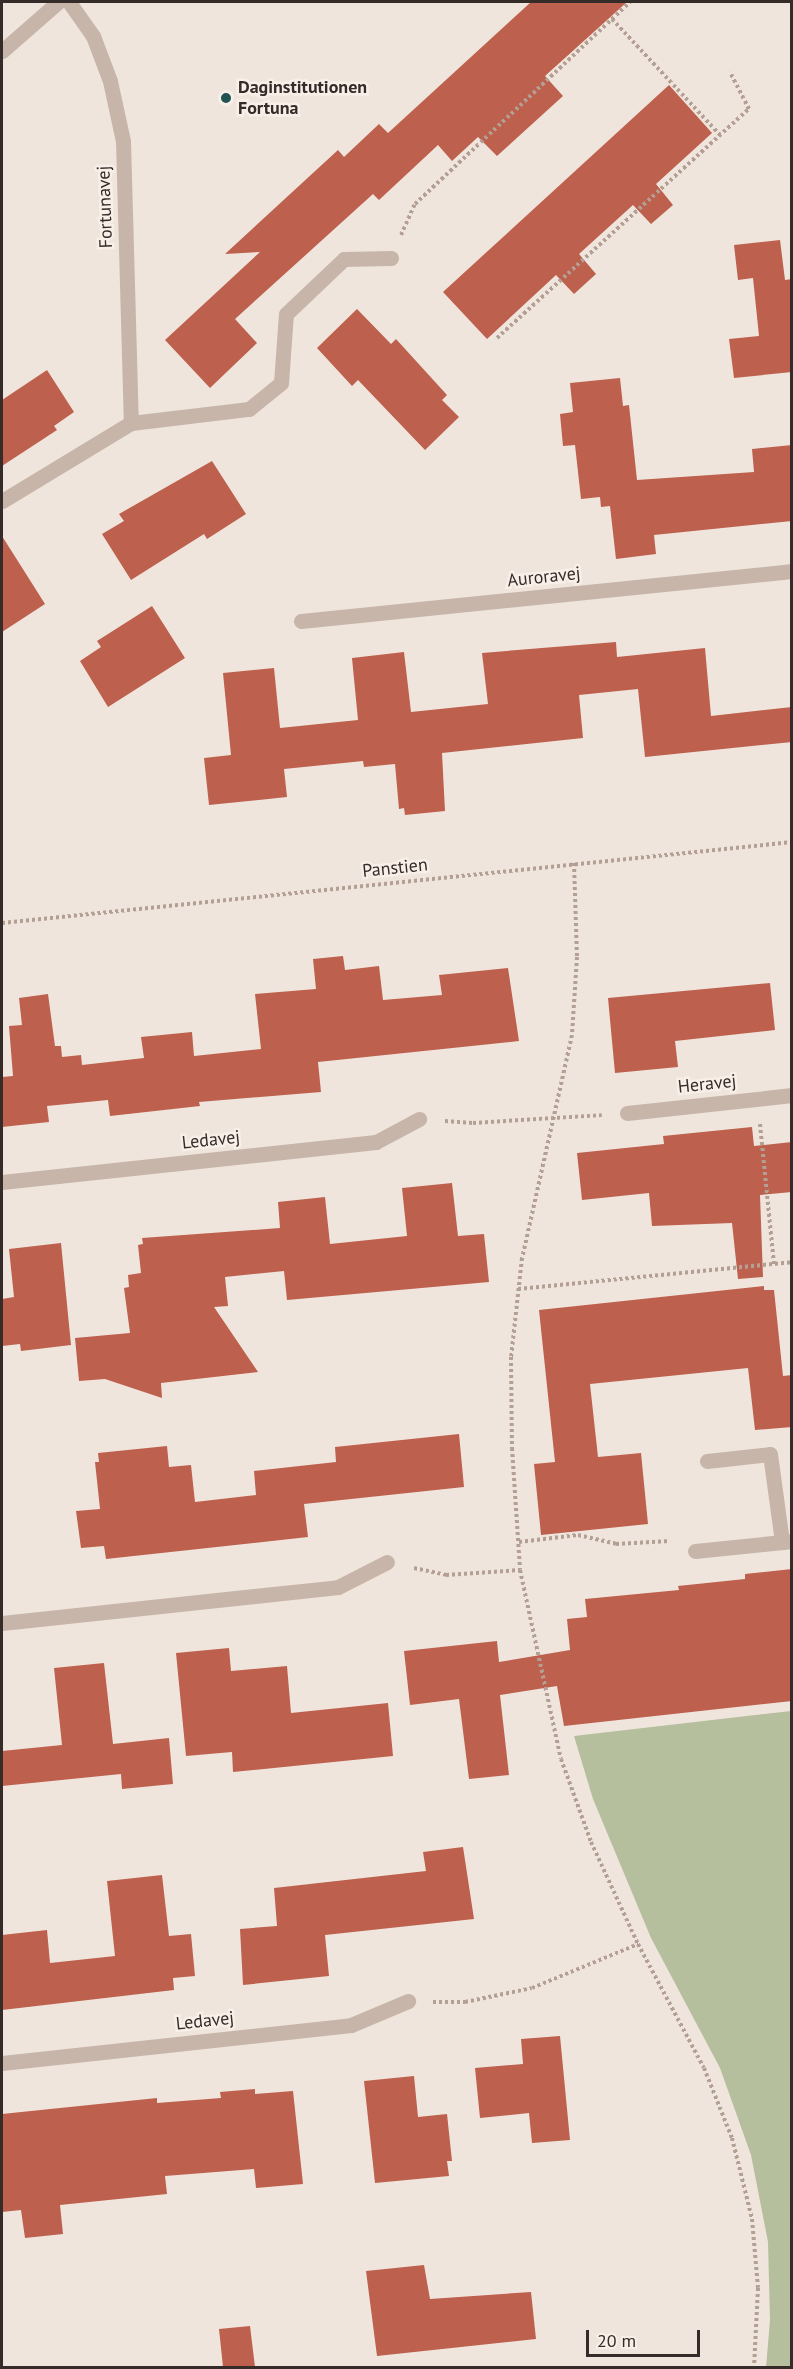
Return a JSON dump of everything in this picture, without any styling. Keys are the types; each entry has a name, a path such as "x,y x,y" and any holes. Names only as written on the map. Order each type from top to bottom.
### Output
{"street":[{"path":"2,51 58,2"},
{"name":"Fortunavej","path":"69,2 93,36 110,81 123,141 131,423"},
{"path":"2,501 131,423 249,409 281,384 286,314 344,259 391,258"},
{"name":"Auroravej","path":"301,621 792,571"},
{"name":"Heravej","path":"627,1113 792,1095"},
{"name":"Ledavej","path":"2,1182 376,1142 419,1119"},
{"path":"695,1551 787,1541 770,1454 707,1461"},
{"path":"2,1623 338,1587 387,1562"},
{"name":"Ledavej","path":"2,2063 351,2025 408,2001"}],"path":[{"path":"391,258 415,204 630,2"},
{"path":"612,19 720,135"},
{"path":"498,338 749,109 730,72"},
{"name":"Panstien","path":"2,923 792,842"},
{"path":"574,863 578,957 573,1035 518,1289 511,1357 512,1448 520,1570 561,1760 591,1842 638,1944 704,2068 732,2138 752,2219 758,2288 754,2367"},
{"path":"757,1099 774,1264"},
{"path":"419,1119 473,1123 554,1120 627,1113"},
{"path":"518,1289 792,1262"},
{"path":"519,1542 579,1535 616,1544 664,1538 695,1551"},
{"path":"387,1562 446,1575 520,1570"},
{"path":"408,2001 465,2002 532,1988 638,1944"}],"green space":[{"path":"791,1711 792,2367 766,2368 770,2320 768,2242 751,2155 720,2068 651,1938 593,1799 574,1736"}],"building":[{"path":"531,2 627,2 545,76 563,96 497,156 478,137 452,161 438,145 379,200 373,194 235,319 257,343 210,388 165,340 260,252 225,254 338,150 344,157 379,124 388,133"},
{"path":"669,85 712,133 656,184 673,205 651,224 633,205 579,254 596,274 574,294 556,275 487,339 443,292"},
{"path":"780,240 785,280 792,279 792,372 734,378 729,339 759,336 753,278 738,280 734,245"},
{"path":"357,309 391,344 396,339 447,395 442,400 459,417 425,450 358,380 352,386 317,348"},
{"path":"47,370 74,412 54,426 57,430 2,466 2,400"},
{"path":"620,378 623,406 629,405 637,480 754,472 752,449 792,445 792,521 654,535 656,554 616,559 610,506 601,507 600,497 581,499 575,445 563,446 560,414 573,412 570,383"},
{"path":"212,461 246,514 207,539 204,534 131,580 102,534 124,521 119,514"},
{"path":"2,536 45,604 2,632"},
{"path":"152,606 185,658 108,707 80,661 101,647 97,641"},
{"path":"616,642 617,657 705,648 711,716 792,707 792,742 645,757 638,689 579,695 583,738 442,753 445,811 405,815 404,808 399,809 395,764 364,767 363,761 284,769 287,797 209,805 204,758 231,755 223,673 274,668 280,728 358,720 352,658 404,652 411,712 488,704 482,653"},
{"path":"343,956 345,970 379,966 383,1000 442,995 439,975 508,968 519,1041 318,1062 321,1092 199,1102 200,1106 110,1116 108,1100 47,1106 49,1122 2,1127 2,1077 13,1076 9,1026 22,1025 19,998 48,994 55,1046 61,1046 62,1057 81,1055 82,1065 144,1058 141,1037 192,1032 194,1056 261,1049 255,994 316,989 313,959"},
{"path":"770,983 775,1030 675,1041 678,1067 615,1073 608,998"},
{"path":"752,1127 754,1146 792,1142 792,1192 760,1195 763,1277 738,1279 732,1223 652,1226 649,1193 582,1200 577,1153 664,1144 663,1136"},
{"path":"452,1183 458,1236 484,1234 489,1282 287,1300 284,1271 225,1277 228,1306 214,1307 258,1372 161,1383 162,1398 105,1379 79,1381 75,1338 130,1333 124,1288 129,1287 128,1275 141,1273 138,1245 143,1244 142,1238 280,1228 278,1202 325,1197 330,1244 407,1236 402,1188"},
{"path":"61,1243 71,1345 21,1351 20,1344 2,1346 2,1299 14,1297 9,1249"},
{"path":"764,1286 764,1290 774,1290 783,1376 792,1375 792,1427 755,1430 748,1368 590,1384 598,1457 641,1453 648,1524 541,1535 534,1464 555,1462 539,1310"},
{"path":"459,1434 464,1487 304,1504 308,1537 106,1559 104,1546 81,1548 76,1511 100,1509 95,1462 99,1462 98,1453 167,1446 169,1467 191,1465 195,1502 256,1495 254,1471 336,1462 335,1447"},
{"path":"792,1569 792,1701 564,1726 557,1686 500,1695 509,1775 469,1779 459,1699 410,1705 404,1651 497,1641 499,1662 570,1650 567,1619 587,1617 585,1599 679,1590 678,1586 745,1579 745,1574"},
{"path":"229,1648 231,1671 287,1666 291,1713 388,1703 393,1756 233,1772 232,1752 186,1756 176,1653"},
{"path":"104,1663 113,1744 169,1738 173,1784 122,1789 121,1774 2,1786 2,1751 62,1745 54,1668"},
{"path":"463,1847 474,1919 325,1935 329,1976 243,1985 240,1929 277,1926 274,1888 426,1871 423,1852"},
{"path":"162,1875 169,1936 191,1934 195,1976 173,1978 174,1990 2,2010 2,1935 47,1930 50,1963 115,1956 107,1881"},
{"path":"560,2036 570,2140 532,2143 529,2113 480,2118 475,2068 523,2064 521,2039"},
{"path":"414,2076 418,2117 447,2114 452,2161 447,2161 449,2176 375,2183 364,2081"},
{"path":"255,2089 255,2094 293,2091 303,2184 256,2188 254,2169 165,2176 167,2194 60,2205 63,2234 25,2238 21,2210 2,2212 2,2114 157,2098 157,2103 221,2098 220,2092"},
{"path":"424,2265 430,2299 531,2292 536,2339 377,2356 366,2271"},
{"path":"250,2326 255,2367 223,2367 219,2329"}],"place":[{"name":"Daginstitutionen Fortuna","path":"226,98"}]}
